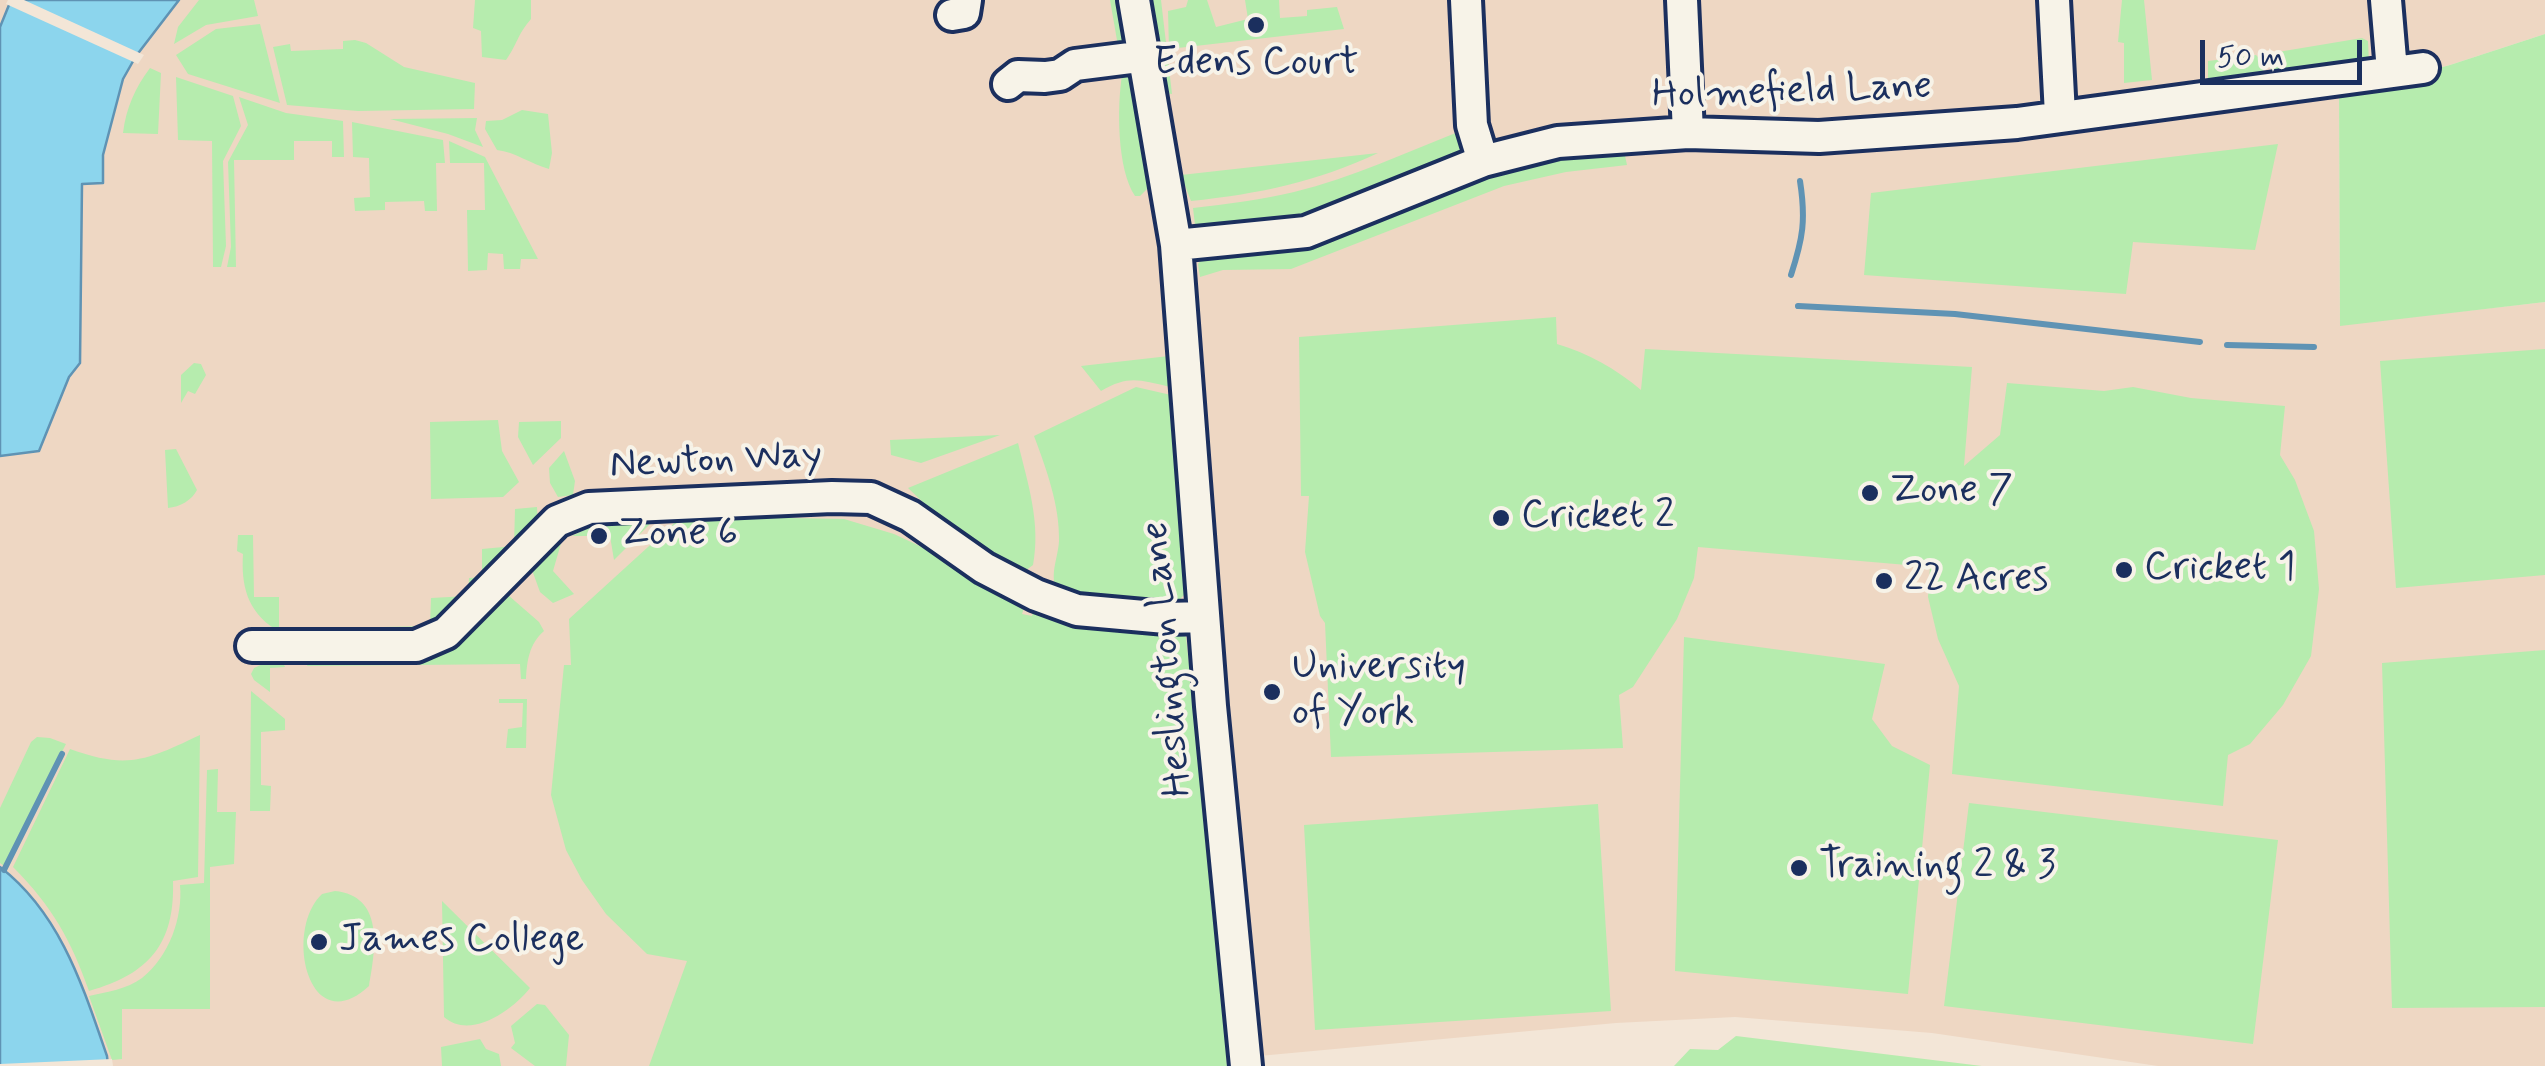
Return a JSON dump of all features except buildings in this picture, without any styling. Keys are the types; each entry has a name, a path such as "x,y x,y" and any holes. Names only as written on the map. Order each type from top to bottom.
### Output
{"street":[{"name":"Heslington Lane","path":"1134,0 1176,245 1204,617 1246,1066"},
{"path":"1466,0 1472,125 1483,160"},
{"path":"1682,0 1688,134"},
{"path":"2054,0 2060,115"},
{"path":"2386,0 2392,71"},
{"path":"1008,84 1018,76 1046,77 1075,66 1146,56"},
{"name":"Holmefield Lane","path":"1176,245 1306,232 1483,160 1558,142 1688,134 1819,137 1997,125 2423,68"},
{"name":"Newton Way","path":"252,646 416,646 446,632 557,522 589,508 832,496 871,498 910,516 984,568 1036,595 1077,610 1166,618 1204,617"}],"shaded area":[{"name":"University of York","path":"0,0 2545,0 2545,34 2339,95 2340,325 2545,302 2545,1066 2158,1066 1932,1033 1735,1017 1616,1023 1259,1056 1246,1066 0,1066"}],"green space":[{"path":"199,0 254,0 258,16 206,25 174,44 178,27"},
{"path":"475,0 531,0 531,19 506,60 482,57 481,31 473,28"},
{"path":"1110,0 1122,0 1130,44 1118,46"},
{"path":"1146,0 1161,0 1172,94 1164,93"},
{"name":"Edens Court","path":"1188,0 1207,0 1216,27 1248,19 1245,0 1279,0 1280,18 1307,16 1307,10 1337,7 1344,29 1169,49 1168,11 1186,7"},
{"path":"2122,0 2144,0 2152,80 2124,83 2124,43 2118,42"},
{"path":"260,24 280,103 188,74 176,55 216,29"},
{"path":"2545,34 2545,302 2340,326 2339,95"},
{"path":"2362,38 2368,41 2369,62 2271,78 2272,53"},
{"path":"355,40 404,67 475,83 474,109 358,111 287,105 273,47 290,44 291,51 343,49 343,41"},
{"path":"2256,55 2263,62 2264,78 2208,85 2208,61"},
{"path":"150,68 161,73 158,134 123,133 132,99"},
{"path":"1122,75 1138,79 1151,185 1140,196 1135,196 1129,184 1122,154"},
{"path":"176,77 233,96 241,126 223,161 226,246 221,267 213,267 212,141 178,140"},
{"path":"239,97 286,113 343,121 344,157 332,157 332,141 294,141 294,160 234,160 236,267 227,267 231,247 228,162 248,125"},
{"path":"522,110 548,114 552,153 549,169 497,150 485,129 486,121 502,120"},
{"path":"477,118 475,130 483,147 390,119"},
{"path":"352,122 443,140 445,163 436,163 437,211 425,211 424,201 385,202 385,210 355,211 354,198 370,197 369,158 353,157"},
{"path":"1463,130 1463,146 1457,160 1304,222 1202,229 1195,225 1193,208 1316,186"},
{"path":"449,141 485,157 538,259 521,259 520,269 504,269 503,254 488,253 487,270 468,271 467,210 485,210 484,163 450,163"},
{"path":"2278,144 2255,250 2133,242 2126,294 1864,275 1871,193"},
{"path":"1624,151 1627,165 1566,172 1504,186 1291,269 1223,270 1200,277 1198,264 1204,256 1547,154"},
{"path":"1378,153 1287,185 1191,201 1181,175"},
{"path":"1556,317 1557,344 1601,362 1641,390 1645,349 1972,367 1964,466 2000,435 2007,383 2104,391 2133,387 2191,398 2285,406 2280,455 2295,480 2314,531 2319,589 2311,656 2283,705 2250,744 2228,755 2223,806 1952,774 1959,686 1938,639 1928,597 1930,567 1698,547 1694,578 1677,619 1633,687 1619,695 1623,748 1331,757 1325,623 1305,552 1309,496 1301,496 1299,337"},
{"path":"2545,349 2545,575 2396,588 2380,361"},
{"path":"1169,356 1170,387 1134,380 1101,391 1081,366"},
{"path":"194,363 201,364 206,375 195,394 188,391 181,403 181,375"},
{"path":"1136,387 1171,395 1186,579 1184,595 1176,603 1084,596 1056,589 1054,583 1059,541 1057,514 1034,436"},
{"path":"498,420 502,451 519,482 503,497 431,499 430,422"},
{"path":"561,421 561,438 533,465 518,437 519,422"},
{"path":"1000,435 921,463 891,455 890,440"},
{"path":"1018,443 1035,534 1033,565 1021,574 947,525 908,488"},
{"path":"176,449 197,490 185,502 168,508 165,450"},
{"path":"564,451 575,481 573,495 558,497 550,483 549,468"},
{"path":"537,507 538,527 455,613 418,636 401,638 384,633 383,627 430,626 431,598 468,596 469,578 482,577 482,549 514,546 515,509"},
{"path":"659,515 614,560 610,536 572,536 586,529 585,522"},
{"path":"682,516 844,519 894,534 943,557 1025,605 1022,614 1032,616 1034,608 1106,626 1179,631 1186,637 1216,914 1227,1066 649,1066 687,961 647,954 606,914 566,850 551,795 564,665 571,665 569,619"},
{"path":"238,535 253,535 254,597 279,597 279,630 305,630 305,639 275,633 252,606 243,576 243,554 237,551"},
{"path":"562,540 553,571 574,594 553,603 540,592 532,570"},
{"path":"508,595 544,631 532,647 526,679 521,679 520,664 307,666 310,659 411,656 499,596"},
{"name":"Training 2 & 3","path":"1684,637 1885,664 1872,719 1892,746 1930,765 1908,994 1675,971"},
{"path":"2545,650 2545,1007 2392,1008 2382,663"},
{"path":"280,656 285,667 270,668 270,692 251,674 254,668"},
{"path":"251,691 285,719 285,730 261,732 261,785 271,786 270,811 250,811"},
{"path":"499,699 527,699 526,748 506,748 508,729 522,727 523,703 499,703"},
{"path":"200,735 198,877 173,881 169,922 154,953 128,976 89,991 59,924 13,867 70,749 107,759 137,759"},
{"path":"37,737 66,744 4,866 0,863 0,808 31,742"},
{"path":"218,769 217,812 236,812 234,864 210,867 210,1009 122,1009 122,1059 112,1060 89,996 130,985 152,969 172,936 180,885 204,883 207,770"},
{"path":"1969,803 2278,840 2253,1044 1944,1006"},
{"path":"1598,804 1611,1011 1315,1030 1304,825"},
{"path":"335,891 362,903 373,926 369,986 348,1000 331,1000 317,991 308,975 304,954 304,932 310,911 322,894"},
{"path":"442,901 530,988 490,1020 466,1025 444,1017"},
{"path":"537,1004 545,1005 569,1035 566,1066 535,1066 511,1048 515,1043 511,1026"},
{"path":"1736,1036 1982,1066 1674,1066 1690,1049 1718,1050"},
{"path":"480,1039 486,1049 499,1054 501,1066 442,1066 441,1047"}],"water":[{"path":"11,0 179,0 123,79 103,155 103,183 82,184 80,363 69,377 39,451 0,456 0,27"},
{"path":"0,867 21,886 54,929 89,1004 108,1066 0,1066"}],"pier":[{"path":"8,0 24,0 144,55 138,64 6,4"},
{"path":"112,1059 113,1066 0,1066 0,1064"}],"waterway":[{"path":"1791,275 1802,229 1800,181"},
{"path":"1798,306 1955,314 2200,342"},
{"path":"2227,345 2314,347"},
{"path":"4,870 62,754"}],"place":[{"name":"Edens Court","path":"1256,25"},
{"name":"Zone 7","path":"1870,493"},
{"name":"Cricket 2","path":"1501,518"},
{"name":"Zone 6","path":"599,536"},
{"name":"Cricket 1","path":"2124,570"},
{"name":"22 Acres","path":"1884,581"},
{"name":"University of York","path":"1272,692"},
{"name":"Training 2 & 3","path":"1799,868"},
{"name":"James College","path":"319,942"}]}
